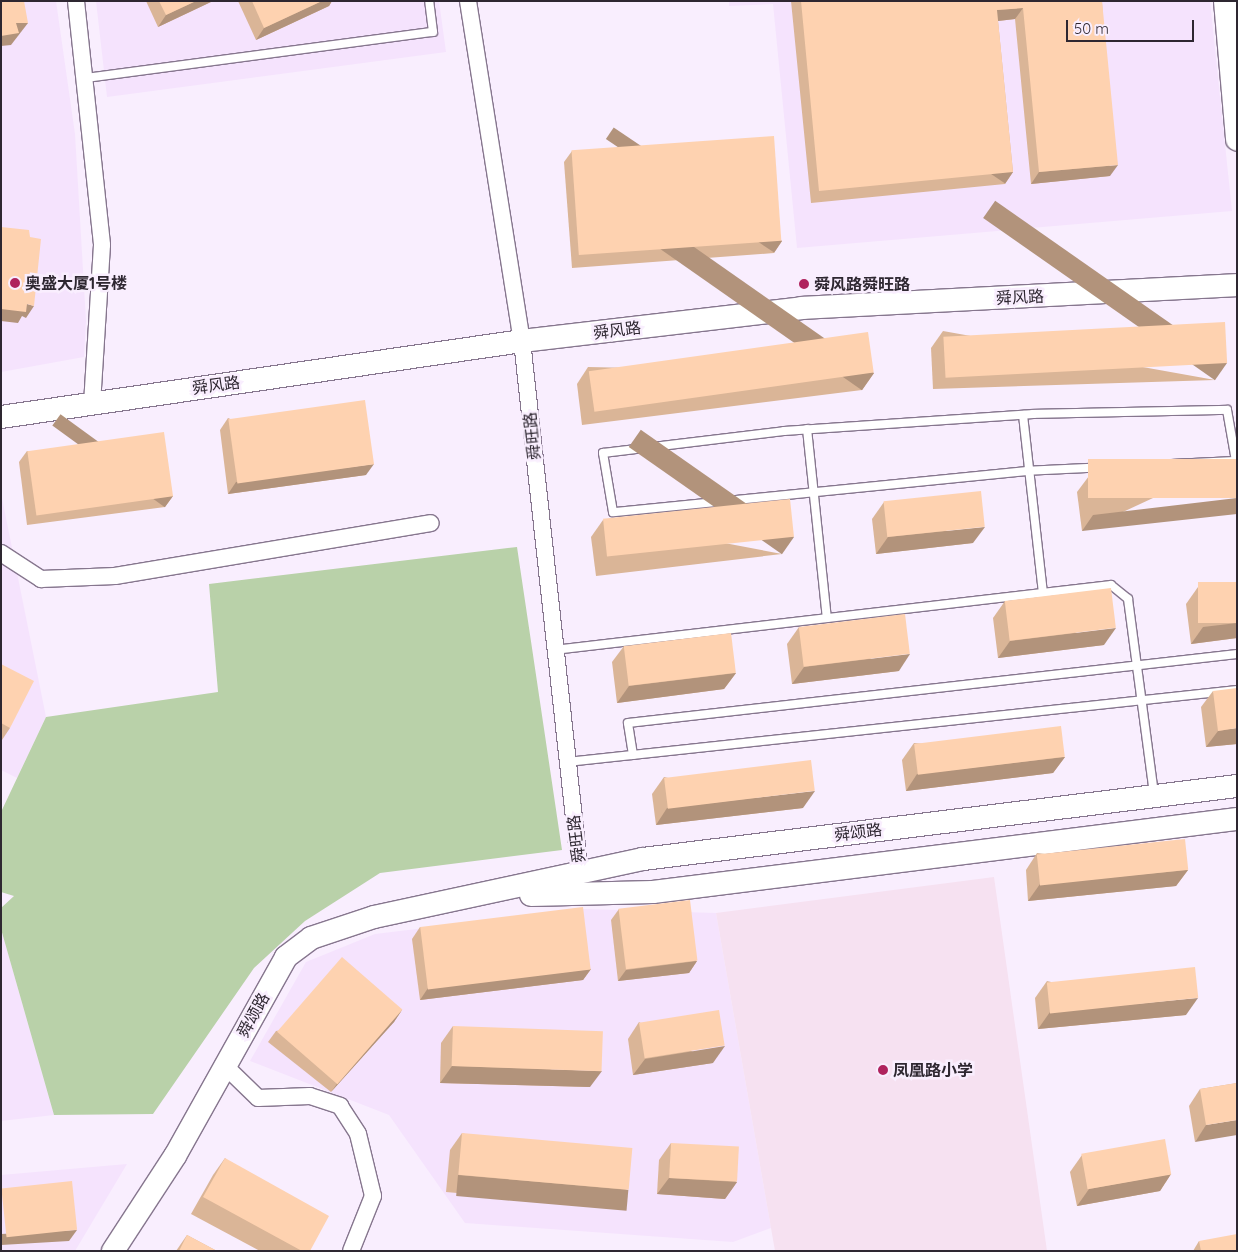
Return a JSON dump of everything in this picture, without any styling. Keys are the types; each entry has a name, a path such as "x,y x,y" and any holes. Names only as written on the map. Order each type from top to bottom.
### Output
{"street":[{"path":"76,1 86,78 102,245 92,403"},
{"name":"舜旺路","path":"468,1 522,340 554,650 580,873"},
{"path":"1225,1 1237,139"},
{"name":"舜风路","path":"1,417 522,340 802,308 1237,285"},
{"path":"1,553 41,579 115,576 431,523"},
{"name":"舜颂路","path":"112,1251 174,1156 286,958 311,938 374,917 482,896 643,859 1237,786"},
{"name":"舜颂路","path":"482,896 653,892 1237,819"},
{"path":"225,1066 258,1098 310,1096 340,1106 358,1134 372,1196 351,1251"}],"lane":[{"path":"86,78 433,32 429,1"},
{"path":"1227,410 1236,461 1027,471 613,512 603,453 808,429 1023,415 1227,410"},
{"path":"1023,415 1027,471 1043,593"},
{"path":"808,429 827,618"},
{"path":"554,650 1111,585 1128,599 1154,796"},
{"path":"633,755 628,723 1136,663 1237,654"},
{"path":"567,762 1237,690"}],"shaded area":[{"path":"1,1 56,1 75,134 86,321 84,357 1,372"},
{"path":"96,1 439,1 446,52 107,97"},
{"path":"729,1 1210,1 1232,211 797,248 773,4 729,6"},
{"path":"1,493 46,717 17,778 1,770"},
{"name":"凤凰路小学","path":"994,877 1047,1251 775,1251 716,913"},
{"path":"584,909 716,913 771,1228 733,1242 465,1223 389,1115 250,1061 306,962 375,934"},
{"path":"1,929 54,1115 1,1121"},
{"path":"127,1164 75,1251 1,1251 1,1175"}],"green space":[{"path":"517,547 562,850 380,873 305,921 254,968 153,1114 54,1115 1,929 1,908 14,896 1,892 1,812 46,717 218,692 209,584"}],"building":[{"path":"1,1 24,1 28,23 16,23 19,33 1,36"},
{"path":"159,1 196,1 166,15"},
{"path":"252,1 322,1 264,28"},
{"path":"801,1 1102,1 1118,165 1039,172 1023,8 997,10 1013,172 819,191"},
{"path":"774,136 781,241 579,255 571,150"},
{"name":"奥盛大厦1号楼","path":"1,227 29,230 30,237 41,239 34,306 27,304 26,312 1,309"},
{"path":"1225,322 1227,363 946,378 943,337"},
{"path":"868,332 874,373 594,412 589,371"},
{"path":"365,400 374,464 237,484 228,419"},
{"path":"164,432 173,496 36,516 27,451"},
{"path":"1088,459 1237,459 1237,498 1088,498"},
{"path":"981,491 985,527 887,537 884,501"},
{"path":"790,499 794,537 607,556 603,519"},
{"path":"1198,582 1237,582 1237,623 1198,623"},
{"path":"1111,588 1116,628 1010,641 1005,601"},
{"path":"905,614 910,654 804,667 799,627"},
{"path":"731,633 736,673 629,686 624,646"},
{"path":"1,664 34,681 10,728 1,723"},
{"path":"1237,688 1237,728 1218,731 1213,691"},
{"path":"1061,726 1065,757 918,775 914,744"},
{"path":"811,760 815,791 668,809 664,778"},
{"path":"1185,839 1188,870 1040,885 1037,855"},
{"path":"690,900 697,961 626,969 619,909"},
{"path":"583,907 591,970 428,990 420,927"},
{"path":"342,957 402,1009 337,1084 277,1032"},
{"path":"1195,967 1198,998 1050,1013 1047,983"},
{"path":"719,1010 725,1046 645,1058 639,1023"},
{"path":"453,1026 603,1031 602,1071 452,1066"},
{"path":"1237,1083 1237,1120 1206,1125 1200,1089"},
{"path":"462,1133 632,1148 629,1190 458,1175"},
{"path":"1165,1139 1171,1174 1088,1189 1081,1154"},
{"path":"671,1143 739,1147 737,1182 669,1178"},
{"path":"225,1158 329,1216 310,1251 302,1251 203,1197"},
{"path":"72,1181 77,1230 7,1237 1,1188"},
{"path":"1237,1234 1237,1251 1201,1251 1199,1241"},
{"path":"187,1235 217,1251 179,1251"}],"place":[{"name":"奥盛大厦1号楼","path":"15,283"},
{"name":"舜风路舜旺路","path":"804,284"},
{"name":"凤凰路小学","path":"883,1070"}]}
